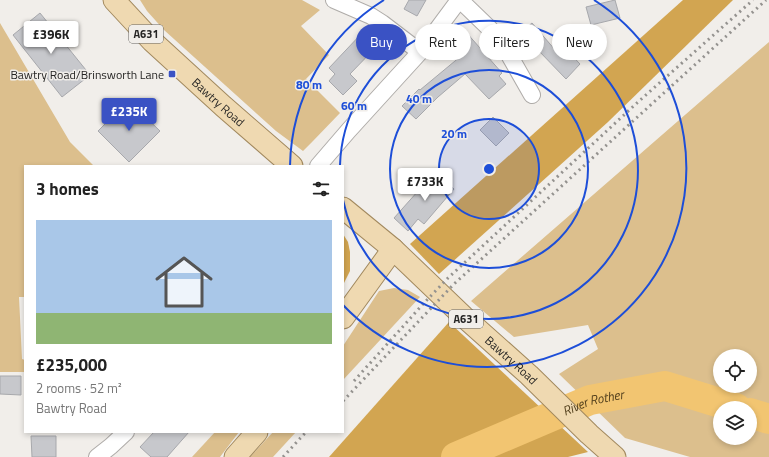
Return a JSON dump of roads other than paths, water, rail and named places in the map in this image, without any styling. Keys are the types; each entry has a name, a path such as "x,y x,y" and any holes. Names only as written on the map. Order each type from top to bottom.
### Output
{"main road":[{"name":"Bawtry Road","path":"114,0 152,41 291,165"},
{"name":"Bawtry Road","path":"344,209 393,250 464,317 542,387 585,430 615,457"},
{"path":"344,317 393,250"},
{"name":"Bawtry Road","path":"585,430 605,457"},
{"path":"585,430 627,457"},
{"path":"235,457 256,433"}],"street":[{"path":"334,0 371,16 415,48"},
{"path":"442,24 459,0 490,29 504,46 532,95"},
{"path":"319,165 415,58"},
{"path":"97,457 125,433"}],"waterway":[{"name":"River Rother","path":"456,457 590,400 665,386 713,401"},
{"name":"River Rother","path":"757,415 769,419"}],"railway":[{"path":"354,381 448,278 638,102 753,0"},
{"path":"344,400 454,284 766,0"},
{"path":"283,457 305,433"}],"place":[{"name":"Bawtry Road/Brinsworth Lane","path":"172,74"}]}
